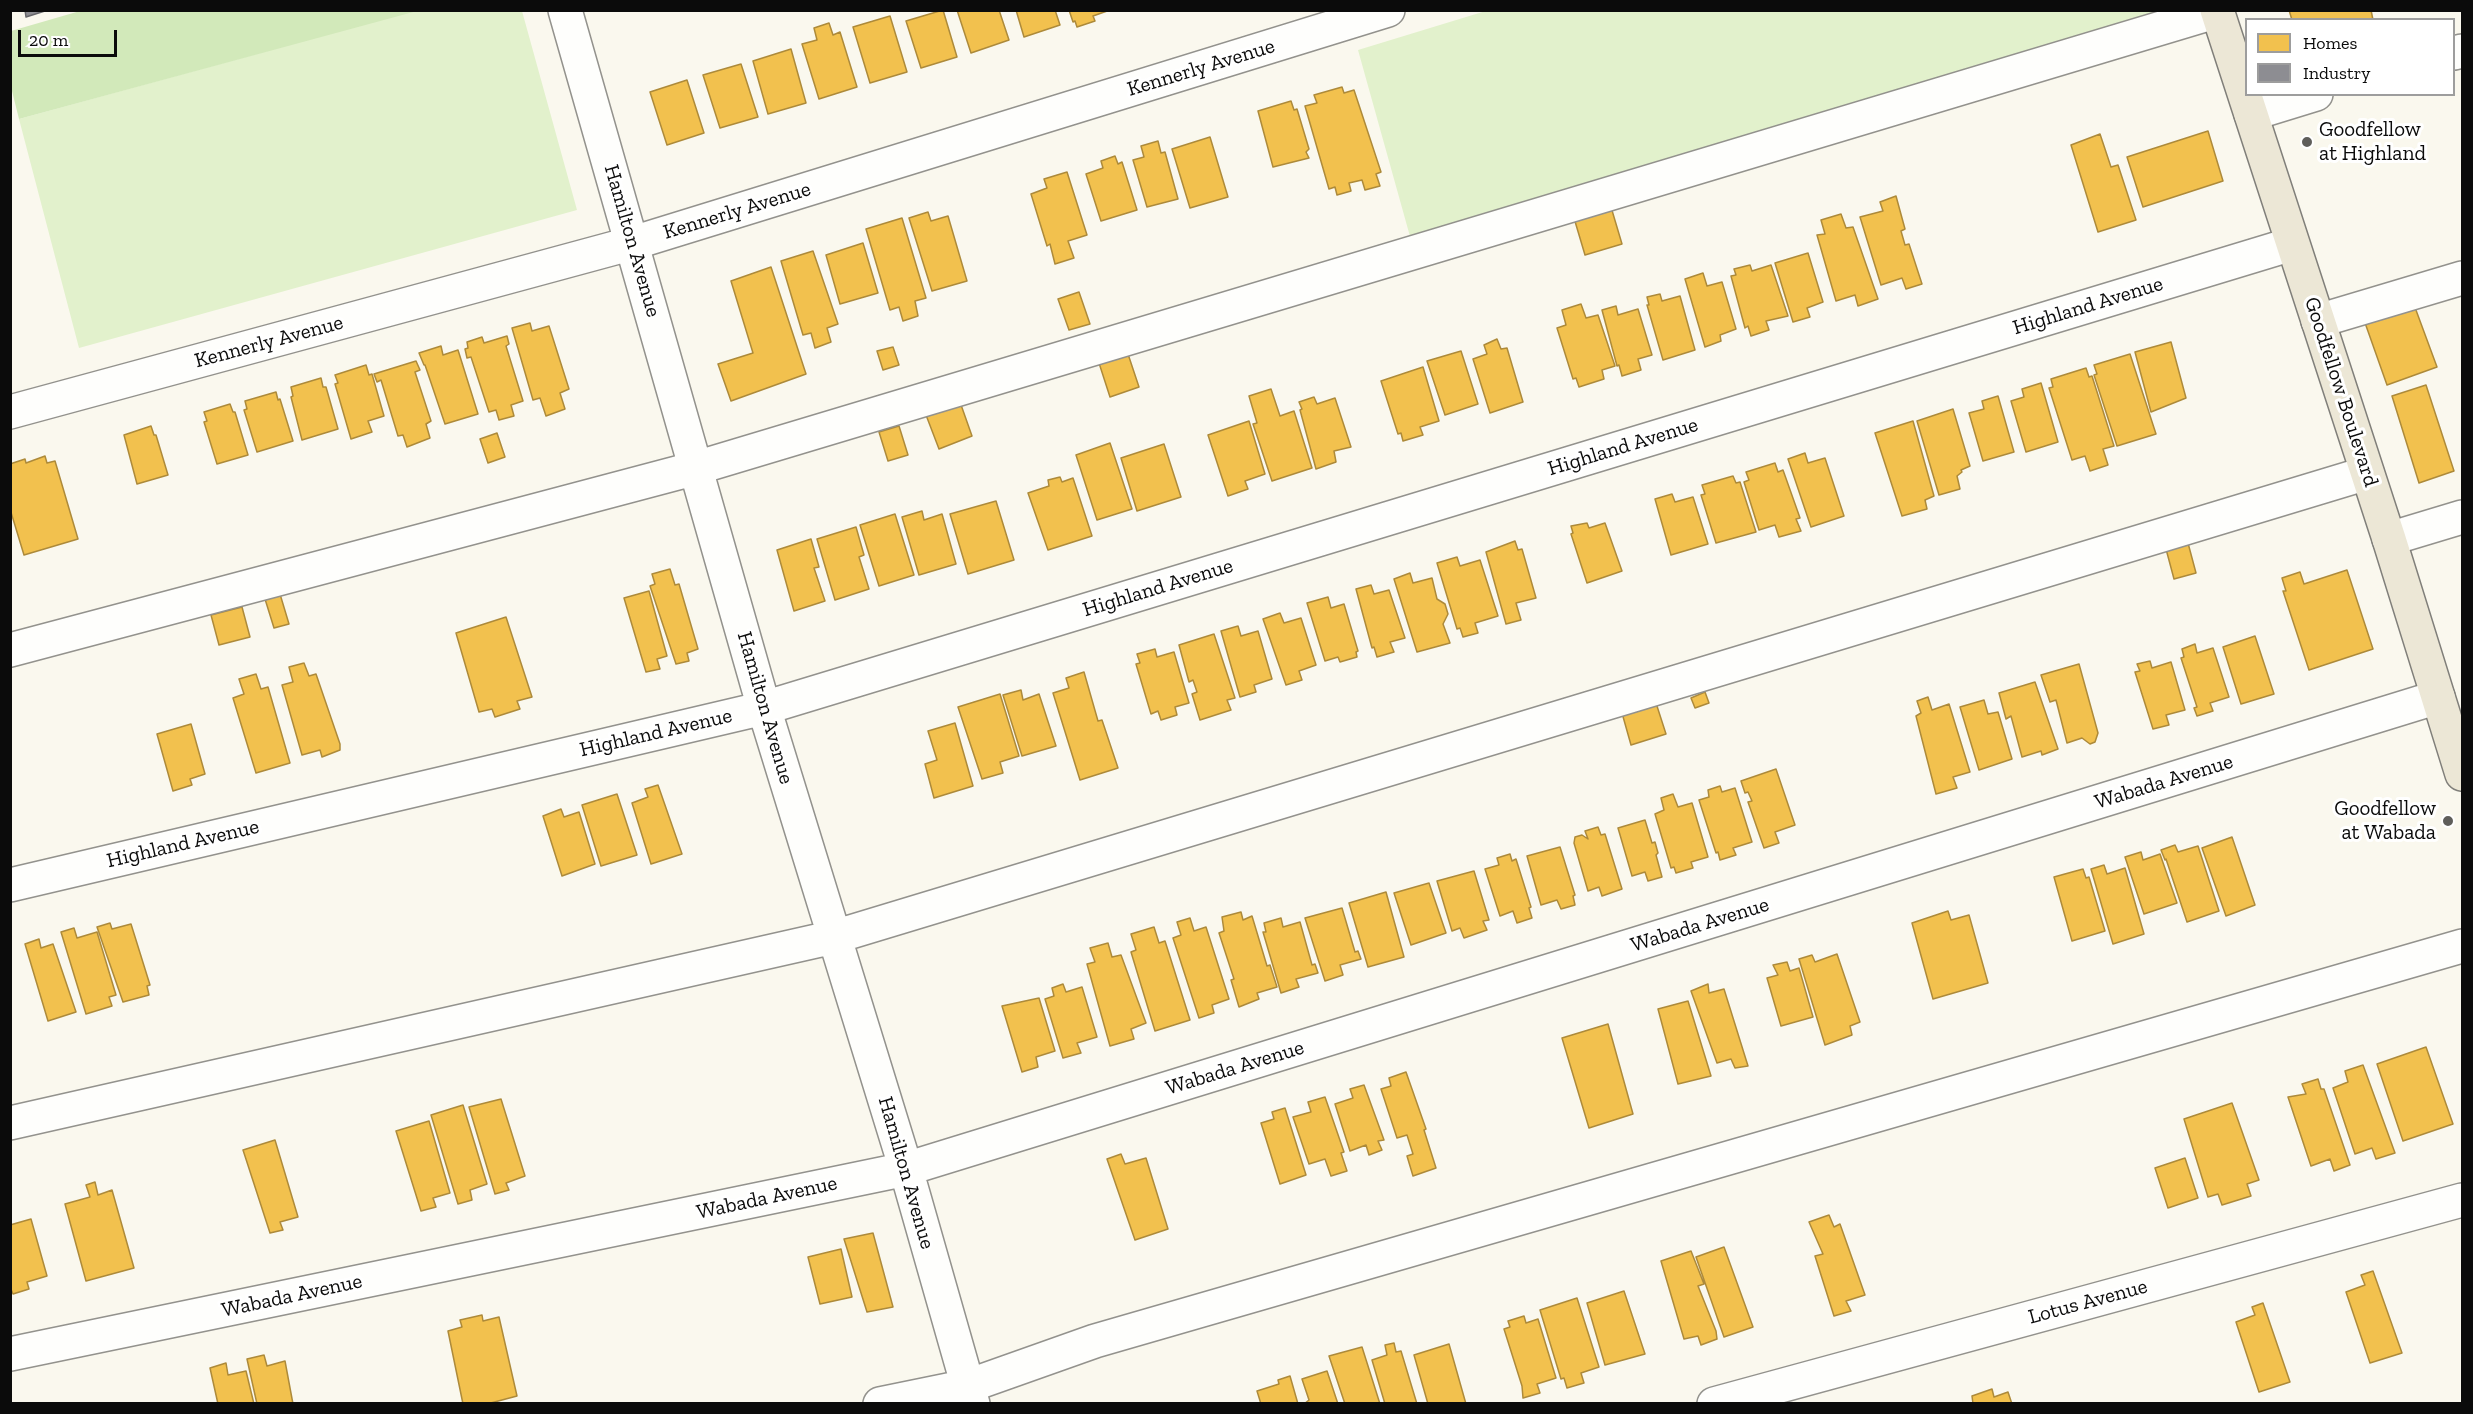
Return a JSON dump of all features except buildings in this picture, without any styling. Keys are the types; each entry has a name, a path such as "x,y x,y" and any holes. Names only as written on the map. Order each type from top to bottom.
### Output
{"main road":[{"name":"Goodfellow Boulevard","path":"2218,11 2245,95"},
{"name":"Goodfellow Boulevard","path":"2245,96 2463,774"}],"street":[{"name":"Hamilton Avenue","path":"565,10 764,708 906,1169 970,1395"},
{"name":"Kennerly Avenue","path":"10,412 633,243 1388,10"},
{"path":"10,650 696,468 2218,11"},
{"path":"2251,114 2310,96"},
{"name":"Highland Avenue","path":"10,885 764,708 2292,244"},
{"path":"2318,321 2463,278"},
{"path":"10,1123 834,937 2367,473"},
{"path":"2389,539 2463,517"},
{"name":"Wabada Avenue","path":"10,1354 906,1169 2439,697"},
{"path":"880,1404 970,1395 1095,1341 2463,946"},
{"name":"Lotus Avenue","path":"1714,1404 2463,1200"}],"green space":[{"path":"417,10 522,11 577,210 79,348 19,119"},
{"path":"1489,10 2170,11 1411,240 1358,50"},
{"path":"80,11 417,11 19,119 11,87 11,31"}],"place":[{"name":"Goodfellow at Highland","path":"2307,142"},
{"name":"Goodfellow at Wabada","path":"2448,821"}]}
